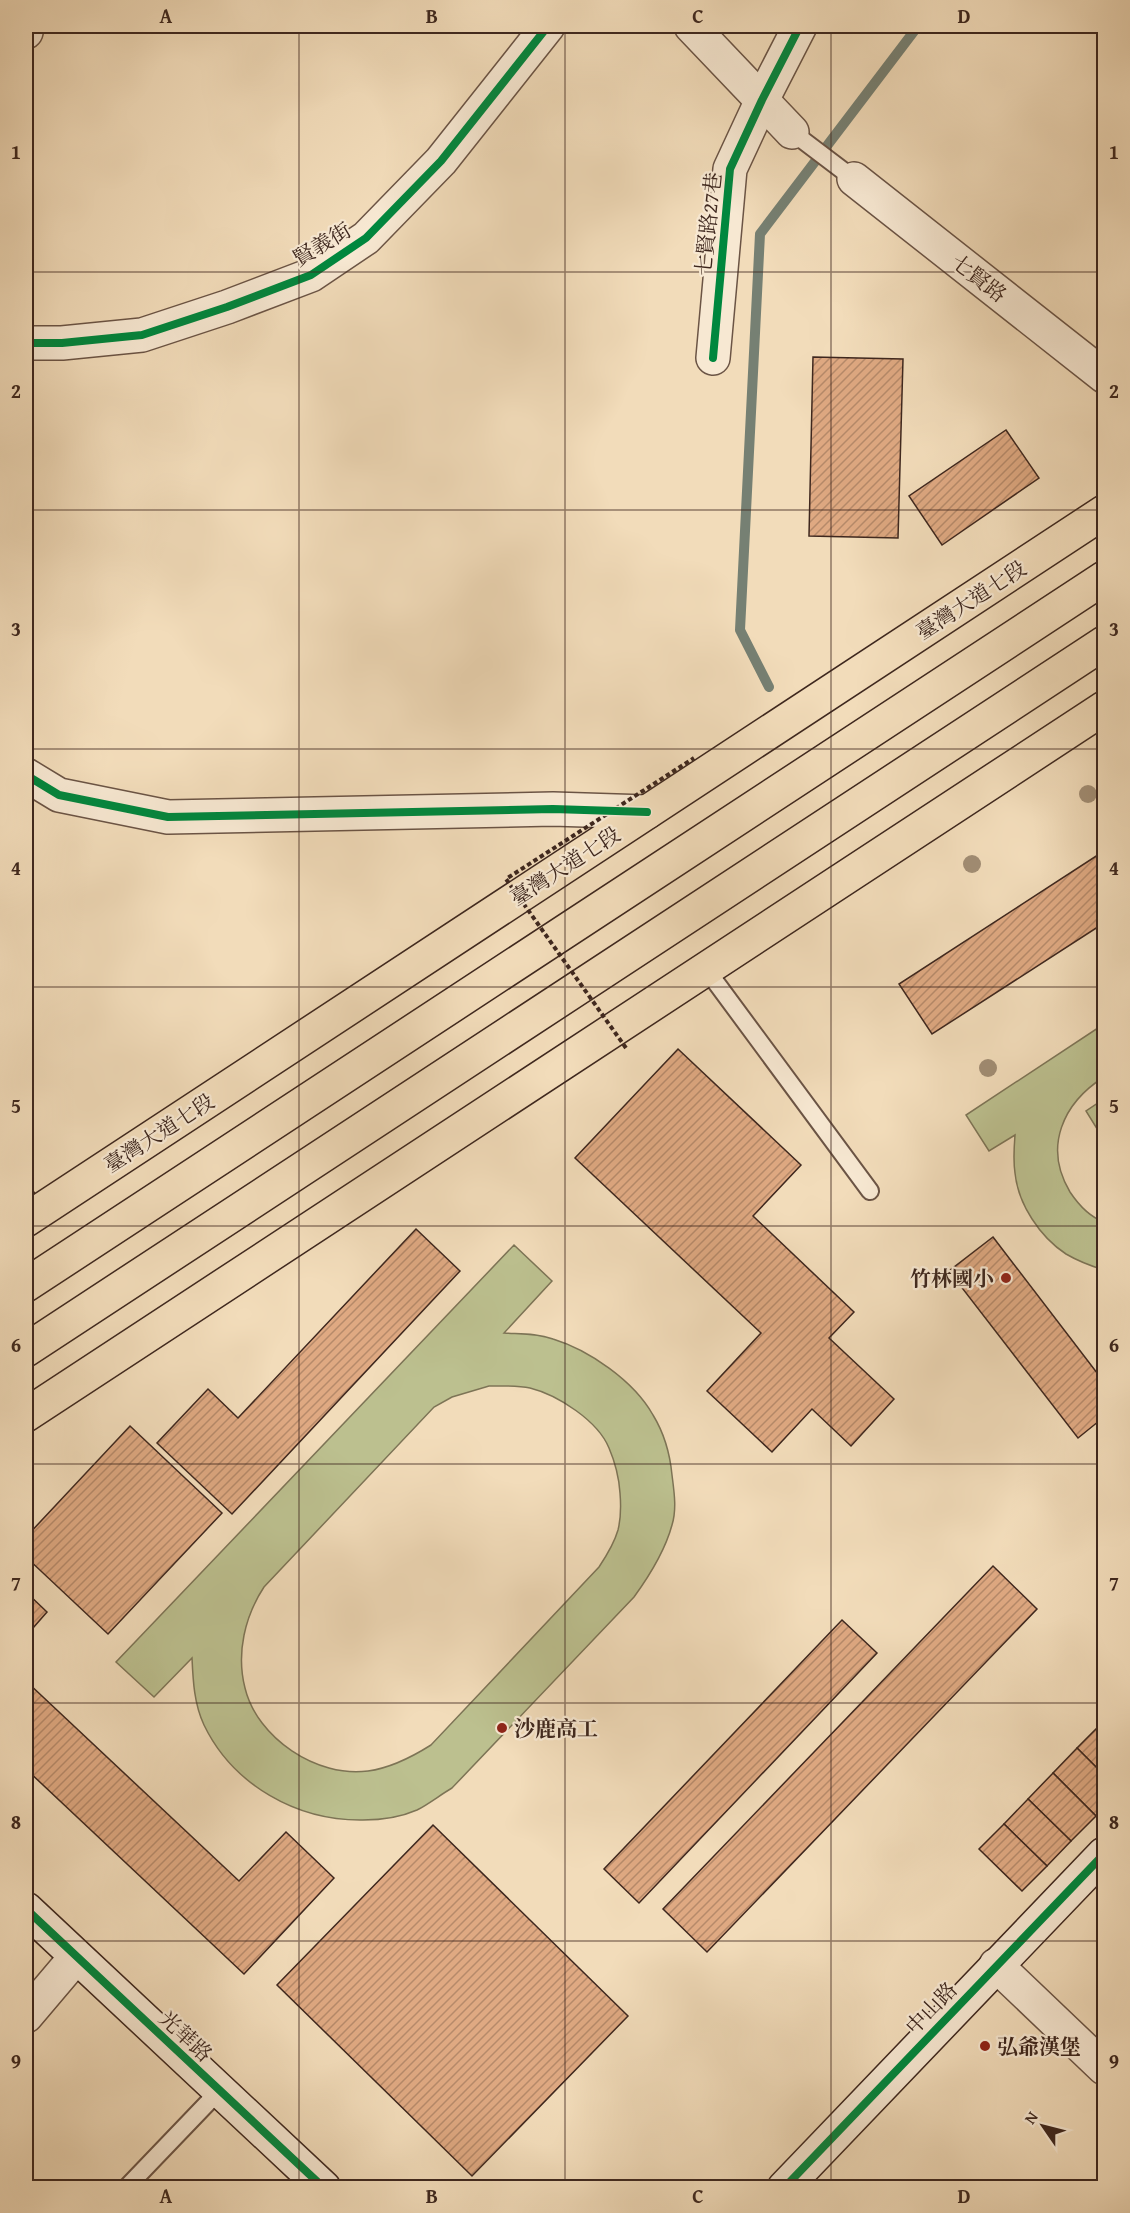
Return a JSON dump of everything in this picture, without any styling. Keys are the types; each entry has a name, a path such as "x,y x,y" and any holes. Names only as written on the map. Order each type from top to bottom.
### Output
{"main road":[{"name":"臺灣大道七段","path":"26,1220 1104,512"},
{"path":"26,1285 1104,578"},
{"path":"26,1350 1104,643"},
{"path":"26,1415 1104,708"}],"street":[{"path":"26,32 27,26"},
{"name":"賢義街","path":"26,343 62,343 142,334 226,307 311,275 366,238 441,161 548,26"},
{"path":"691,26 792,132"},
{"name":"七賢路27巷","path":"713,358 730,169 800,26"},
{"name":"七賢路","path":"854,179 1104,376"},
{"path":"26,775 59,795 168,817 553,809 647,812"},
{"name":"中山路","path":"784,2187 1104,1854"},
{"name":"光華路","path":"26,1909 320,2186"},
{"path":"26,2016 76,1956"},
{"path":"996,1965 1104,2068"}],"lane":[{"path":"792,132 854,179"},
{"path":"706,969 870,1191"},
{"path":"126,2187 219,2091"}],"path":[{"path":"626,1048 506,879 694,758"}],"green space":[{"path":"1104,1024 1104,1077 1078,1100 1068,1113 1058,1143 1058,1159 1070,1192 1085,1210 1104,1222 1104,1270 1066,1254 1056,1247 1032,1219 1017,1185 1014,1163 1015,1135 989,1151 966,1115"},
{"path":"1104,1099 1104,1140 1086,1111"},
{"path":"514,1245 552,1281 504,1333 547,1337 567,1344 595,1359 634,1390 645,1402 660,1429 671,1467 674,1513 665,1544 646,1580 634,1597 452,1788 417,1810 391,1818 363,1820 338,1819 291,1806 250,1782 216,1746 198,1709 192,1658 154,1697 116,1662","holes":["489,1386 515,1386 541,1391 576,1410 604,1438 615,1464 620,1493 620,1521 612,1545 599,1567 431,1745 401,1761 368,1771 329,1768 310,1761 292,1751 262,1723 245,1688 242,1675 242,1648 247,1622 257,1598 264,1587 434,1407 452,1397"]}],"building":[{"path":"813,357 903,359 898,538 809,536"},
{"path":"1006,430 1039,478 942,545 909,496"},
{"path":"1104,851 1104,923 932,1034 899,984"},
{"path":"678,1049 801,1165 753,1216 854,1312 829,1338 894,1399 851,1446 812,1409 772,1452 707,1391 761,1333 575,1158"},
{"path":"26,1180 41,1203 26,1214"},
{"path":"416,1229 460,1271 232,1514 157,1443 208,1389 238,1418"},
{"path":"993,1237 1104,1382 1104,1417 1078,1438 949,1271"},
{"path":"130,1426 222,1513 108,1634 26,1557 26,1537"},
{"path":"993,1566 1037,1609 707,1952 663,1909"},
{"path":"26,1592 47,1612 26,1636"},
{"path":"842,1620 877,1653 639,1903 604,1869"},
{"path":"26,1681 239,1881 286,1832 334,1878 244,1974 26,1769"},
{"path":"1102,1723 1104,1726 1104,1775 1077,1748"},
{"path":"1077,1748 1104,1775 1104,1807 1096,1816 1053,1773"},
{"path":"1053,1773 1096,1816 1071,1841 1028,1799"},
{"path":"1028,1799 1071,1841 1047,1866 1004,1824"},
{"path":"1004,1824 1047,1866 1022,1891 979,1849"},
{"path":"433,1825 628,2016 472,2176 277,1985"}],"waterway":[{"path":"769,687 740,630 760,234 918,26"}],"cycle path":[{"path":"26,343 62,343 142,335 227,307 311,275 366,238 441,161 548,26"},
{"path":"713,358 730,169 800,26"},
{"path":"26,775 59,795 168,817 553,809 647,812"},
{"path":"784,2188 1104,1854"},
{"path":"26,1909 324,2188"}],"place":[{"name":"竹林國小","path":"1006,1278"},
{"name":"沙鹿高工","path":"502,1728"},
{"name":"弘爺漢堡","path":"985,2046"}]}
